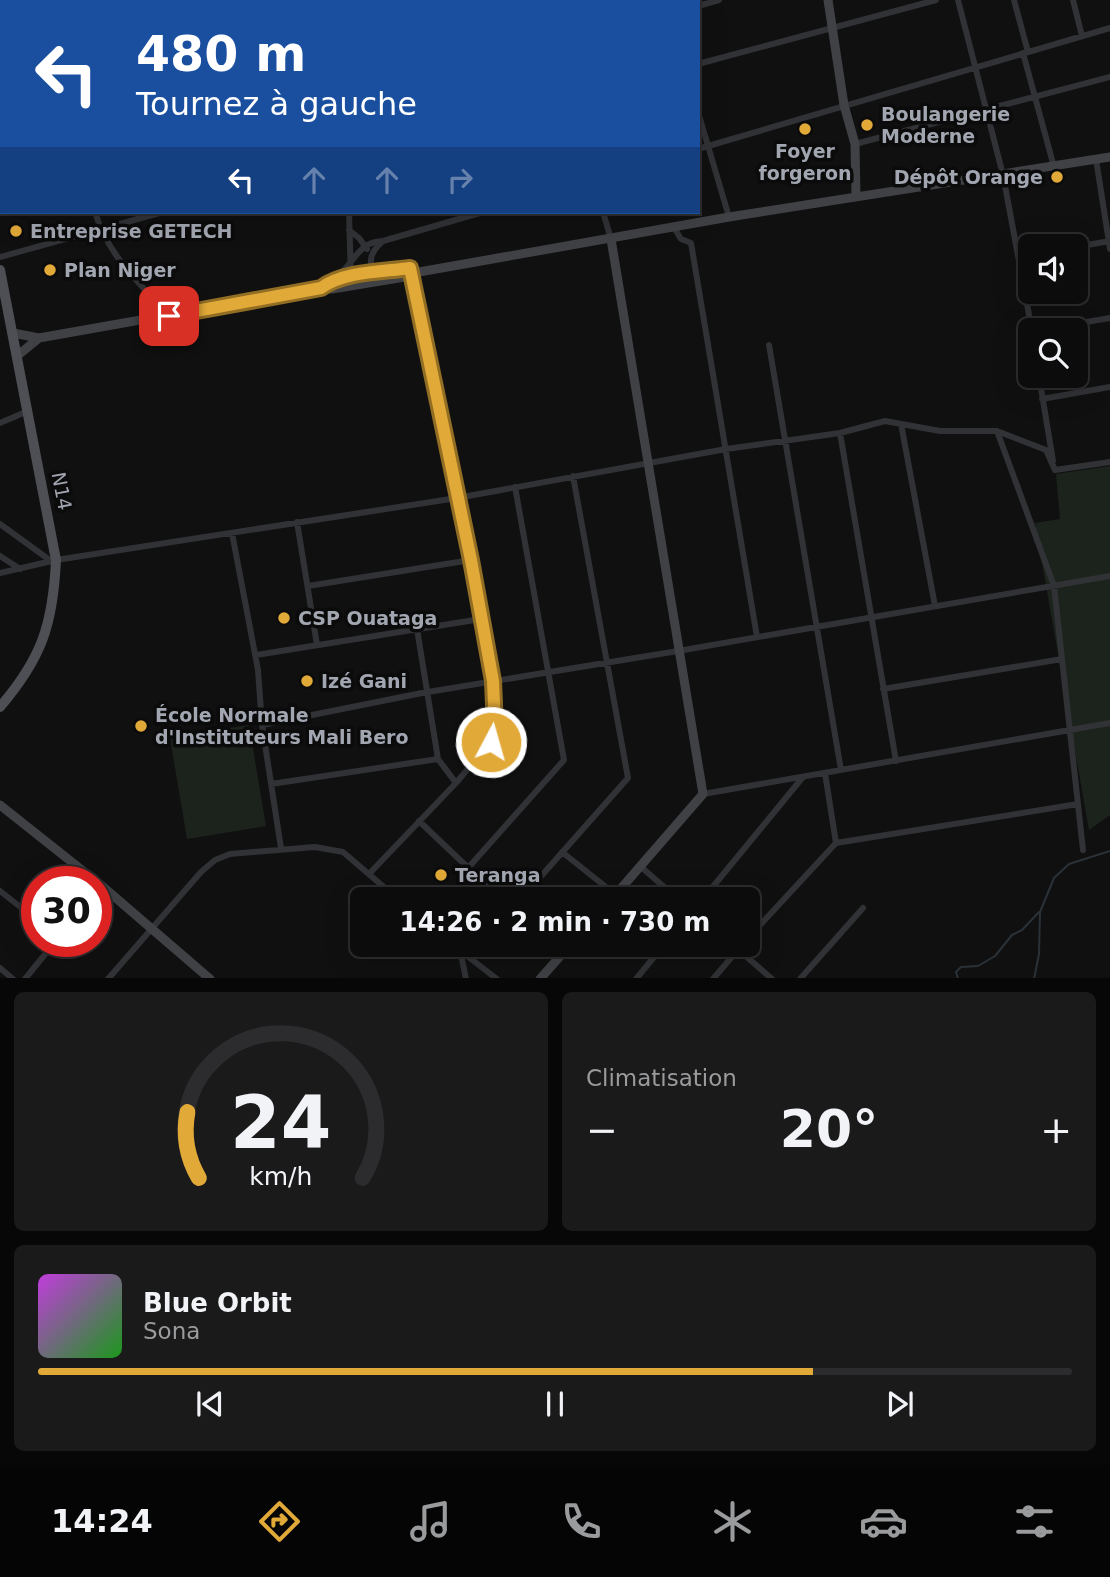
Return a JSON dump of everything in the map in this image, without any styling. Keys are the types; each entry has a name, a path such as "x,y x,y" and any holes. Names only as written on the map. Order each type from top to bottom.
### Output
{"main road":[{"name":"N14","path":"0,270 28,411 53,561 54,600 41,646 26,675 0,707"}],"street":[{"path":"700,5 719,0"},
{"path":"828,0 844,105 855,144 856,197"},
{"path":"700,64 936,0"},
{"path":"958,0 1003,175 1018,256"},
{"path":"1014,0 1054,167"},
{"path":"1073,0 1082,36"},
{"path":"700,148 1110,28"},
{"path":"855,144 1110,77"},
{"path":"700,120 729,217"},
{"path":"330,282 414,272 673,226 1110,157"},
{"path":"1088,246 1110,244 1096,159"},
{"path":"96,214 100,229 123,266 169,316"},
{"path":"0,257 156,214"},
{"path":"349,214 351,281"},
{"path":"321,288 344,272 366,243 383,241 475,214"},
{"path":"604,214 611,239 703,793"},
{"path":"673,226 681,239 691,243 757,638"},
{"path":"349,230 366,243 373,278"},
{"path":"370,256 383,241"},
{"path":"369,874 456,783 491,742 495,727 493,681 414,272"},
{"path":"13,333 39,338 321,288 332,289 351,281"},
{"path":"1088,322 1110,318"},
{"path":"17,356 39,338"},
{"path":"769,345 841,770"},
{"path":"1042,399 1110,387"},
{"path":"1041,388 1055,470"},
{"path":"0,423 28,411"},
{"path":"0,573 53,561 457,498 726,449 839,433 885,421 940,431 998,431 1046,450 1055,470"},
{"path":"901,424 934,606"},
{"path":"998,431 1054,586 1083,850"},
{"path":"839,433 896,761"},
{"path":"1055,470 1110,462"},
{"path":"531,887 628,778 573,477"},
{"path":"468,867 564,760 515,487"},
{"path":"298,523 317,645"},
{"path":"0,524 53,561"},
{"path":"232,533 256,655 262,725 281,848"},
{"path":"0,556 20,569"},
{"path":"308,586 471,560"},
{"path":"262,725 428,692 1110,576"},
{"path":"256,655 481,618"},
{"path":"417,629 438,759 456,783"},
{"path":"883,690 1062,659"},
{"path":"622,887 703,793 1110,723"},
{"path":"271,784 438,759"},
{"path":"825,773 836,843"},
{"path":"713,887 803,776"},
{"path":"760,925 836,843 1078,804"},
{"path":"0,805 72,866"},
{"path":"419,821 489,887"},
{"path":"108,978 215,860 230,854 315,847 343,852 384,887"},
{"path":"562,852 602,887"},
{"path":"640,866 664,887"},
{"path":"2,895 21,909"},
{"path":"112,899 210,978"},
{"path":"800,978 863,908"},
{"path":"25,978 42,957"},
{"path":"462,957 466,978"},
{"path":"540,978 559,957"},
{"path":"636,978 654,957"},
{"path":"713,978 729,957"},
{"path":"749,957 772,978"},
{"path":"471,958 497,978"},
{"path":"0,968 13,978"}],"shaded area":[{"path":"1110,466 1110,815 1089,830 1035,523 1060,519 1056,474"},
{"path":"249,725 266,826 187,839 170,738"}],"waterway":[{"path":"1034,978 1039,954 1040,912 1054,878 1069,864 1110,851"},
{"path":"958,978 956,972 961,967 978,966 995,956 1012,935 1022,930 1039,912"}],"place":[{"name":"Boulangerie Moderne","path":"867,125"},
{"name":"Foyer forgeron","path":"805,129"},
{"name":"Dépôt Orange","path":"1057,177"},
{"name":"Entreprise GETECH","path":"16,231"},
{"name":"Plan Niger","path":"50,270"},
{"name":"CSP Ouataga","path":"284,618"},
{"name":"Izé Gani","path":"307,681"},
{"name":"École Normale d'Instituteurs Mali Bero","path":"141,726"},
{"name":"Teranga","path":"441,875"}],"route":[{"path":"169,316 321,288 330,282 351,277 410,268 471,560 493,681 495,727 491,742"}]}
